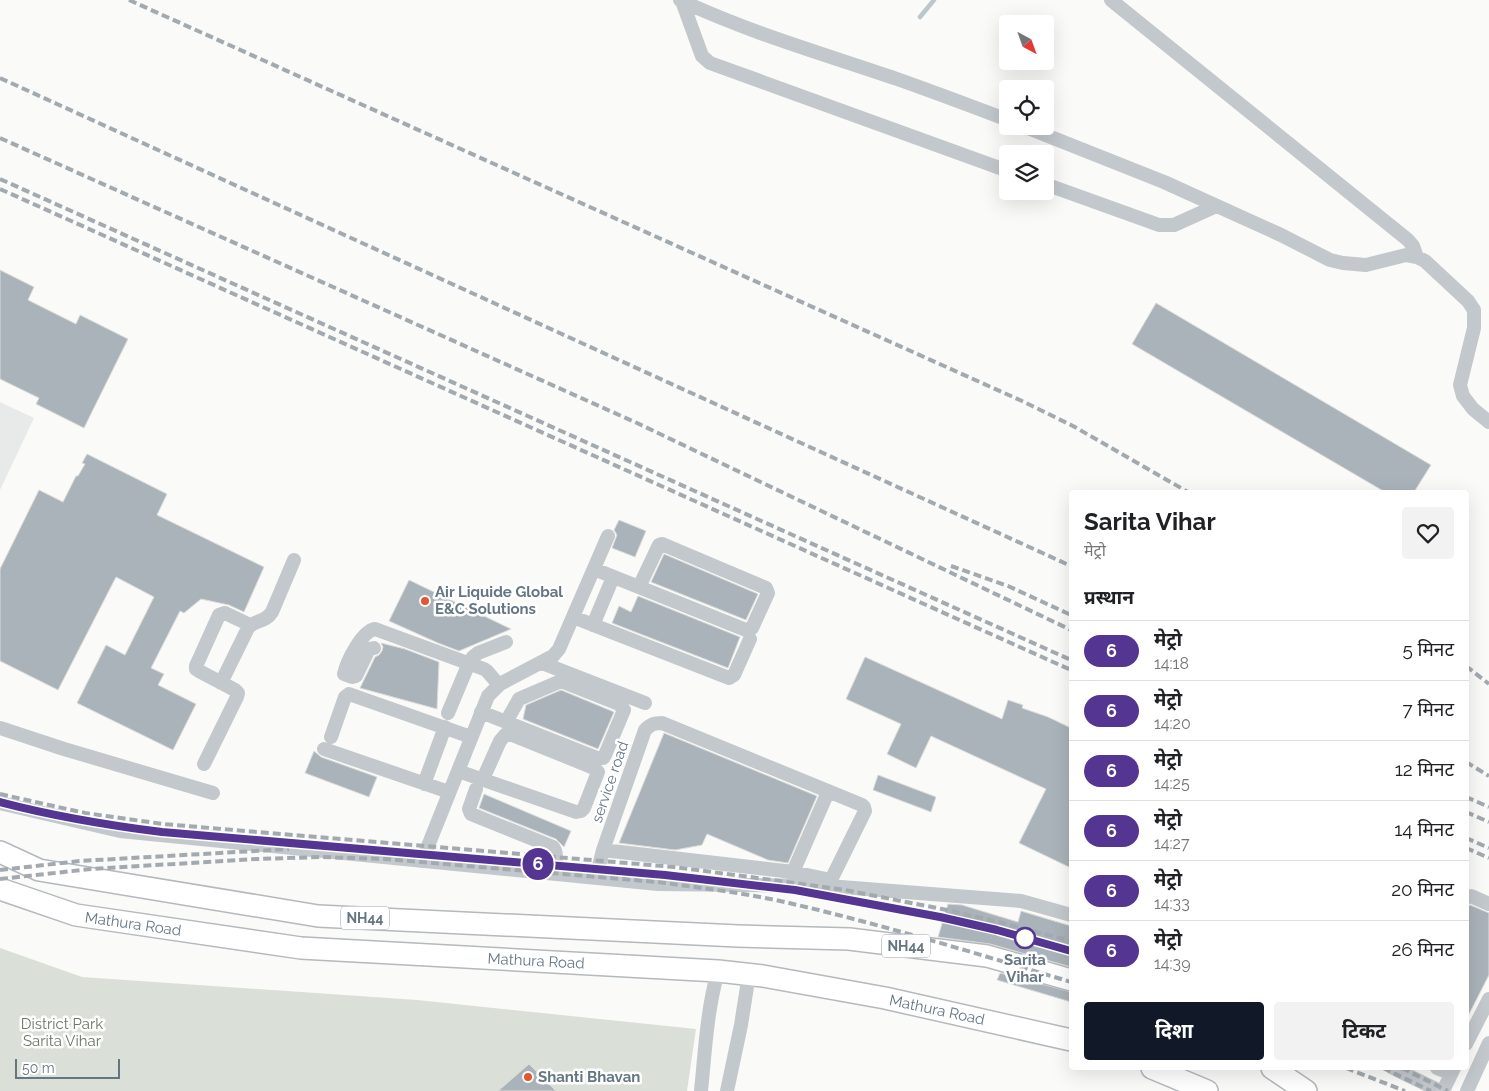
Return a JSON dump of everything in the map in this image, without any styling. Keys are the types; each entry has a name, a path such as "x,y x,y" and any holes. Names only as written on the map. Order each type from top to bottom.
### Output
{"highway":[{"name":"NH44","path":"0,852 39,870 318,916 738,936 849,939 987,956 1069,979"},
{"name":"Mathura Road","path":"0,888 76,915 301,948 749,974 885,998 1069,1040"},
{"path":"1157,1070 1208,1091"},
{"path":"1275,1070 1306,1091"}],"street":[{"path":"1112,0 1408,240 1413,246 1417,257"},
{"path":"681,1 761,34 898,79 999,117"},
{"path":"681,1 702,56 710,63 999,168"},
{"path":"1046,135 1164,182 1330,260 1366,265 1406,255 1425,261 1474,310 1474,328 1460,385 1463,396 1489,422"},
{"path":"1054,187 1159,225 1174,225 1216,206"},
{"path":"422,860 488,696 499,685 542,663 553,656 559,649 608,536"},
{"path":"592,571 639,587 746,630 752,628 768,593 766,588 662,544 659,545 639,587"},
{"path":"204,764 238,693 196,669 220,615 225,613 250,625 268,618 294,560"},
{"path":"592,571 611,582 730,631"},
{"path":"593,625 611,582"},
{"path":"573,617 729,678 734,675 750,639"},
{"path":"221,683 250,625"},
{"path":"374,648 369,650 356,676 352,678 344,674 362,637 375,629 488,671 499,685"},
{"path":"448,713 473,657 478,653 506,642"},
{"path":"542,663 645,703"},
{"path":"481,712 506,722 600,758 603,758 624,710 619,704 561,681 519,699 506,722"},
{"path":"449,792 424,784 328,743 345,697 350,694 471,737"},
{"name":"service road","path":"603,850 645,730 655,723 662,723 832,794"},
{"path":"0,728 213,793"},
{"path":"424,784 445,728"},
{"path":"458,771 480,784 576,812 584,808 598,772 594,768 506,734 500,741 480,784 469,809 471,814 553,847 556,853 552,873"},
{"path":"799,873 832,794 862,805 865,811 829,883"},
{"path":"0,804 120,831 658,884 829,883 1020,901 1069,914"},
{"path":"596,878 603,850 799,873 829,883"},
{"path":"1469,896 1489,904"},
{"path":"701,1091 712,993 718,972"},
{"path":"727,1091 741,1025 743,1002 749,974"},
{"path":"1469,1038 1489,999"},
{"path":"1467,1091 1489,1043"},
{"path":"1397,1070 1441,1091 1445,1070"}],"shaded area":[{"path":"0,402 34,418 0,490"}],"green space":[{"name":"District Park Sarita Vihar","path":"0,948 82,977 417,1000 696,1029 687,1091 0,1091"}],"building":[{"path":"0,270 34,287 28,300 76,324 80,315 128,339 84,428 36,404 39,398 0,379"},
{"path":"1156,303 1431,465 1415,490 1382,490 1132,344"},
{"path":"87,454 167,494 157,515 264,567 244,612 229,605 201,599 184,613 180,611 151,668 164,674 158,685 196,704 173,750 77,703 106,645 125,655 154,597 116,577 58,690 0,661 0,569 39,490 63,502 76,476 78,476 85,464 82,463"},
{"path":"619,520 646,531 635,557 612,548 617,535 614,530"},
{"path":"664,554 758,594 746,620 651,582"},
{"name":"Air Liquide Global E&C Solutions","path":"409,580 511,629 459,651 389,621"},
{"path":"638,596 740,637 728,668 612,623 619,606 631,612"},
{"path":"381,643 405,649 439,662 437,709 360,688 375,657 382,651"},
{"path":"865,657 1002,719 1008,700 1023,705 1022,708 1069,727 1069,867 1019,843 1046,789 931,736 916,768 887,754 901,724 846,699"},
{"path":"561,690 614,712 598,749 523,719 526,705"},
{"path":"664,733 817,796 788,863 768,860 707,834 702,845 675,850 619,843"},
{"path":"314,751 321,757 377,777 369,797 305,773"},
{"path":"878,775 936,797 931,812 873,790"},
{"path":"484,794 571,831 564,847 556,839 479,808"},
{"path":"948,904 962,905 1018,922 1021,911 1069,925 1069,966 990,944 938,937"},
{"path":"1469,906 1489,913 1489,975 1469,1014"},
{"path":"1000,973 1069,991 1069,1001 997,980"},
{"name":"Shanti Bhavan","path":"529,1064 556,1091 498,1091"}],"waterway":[{"path":"920,17 934,0"}],"railway":[{"path":"129,0 1022,401 1073,426 1185,490"},
{"path":"0,78 1069,565"},
{"path":"0,138 637,423 1069,629"},
{"path":"0,179 1069,659"},
{"path":"0,189 1069,669"},
{"path":"951,566 1008,586 1069,614"},
{"path":"1469,668 1489,684"},
{"path":"1469,764 1489,776"},
{"path":"0,794 85,813 163,824 674,867 845,890 942,909 1069,940"},
{"path":"1469,798 1489,807"},
{"path":"0,802 80,820 162,831 665,875 795,890 940,917 997,930 1069,950"},
{"path":"1469,813 1489,822"},
{"path":"1469,839 1489,848"},
{"path":"0,870 80,861 289,849"},
{"path":"1469,849 1489,858"},
{"path":"0,879 91,869 320,857 385,859 658,882 756,896 789,903 931,940 1069,981"},
{"path":"1351,1070 1405,1091"},
{"path":"1387,1070 1431,1091"},
{"path":"1406,1070 1448,1091"}],"metro line":[{"name":"6","path":"0,802 82,820 162,832 665,875 795,890 940,917 997,930 1069,950"}],"place":[{"name":"Air Liquide Global E&C Solutions","path":"425,601"},
{"name":"Sarita Vihar","path":"1025,938"},
{"name":"Shanti Bhavan","path":"528,1077"}]}
